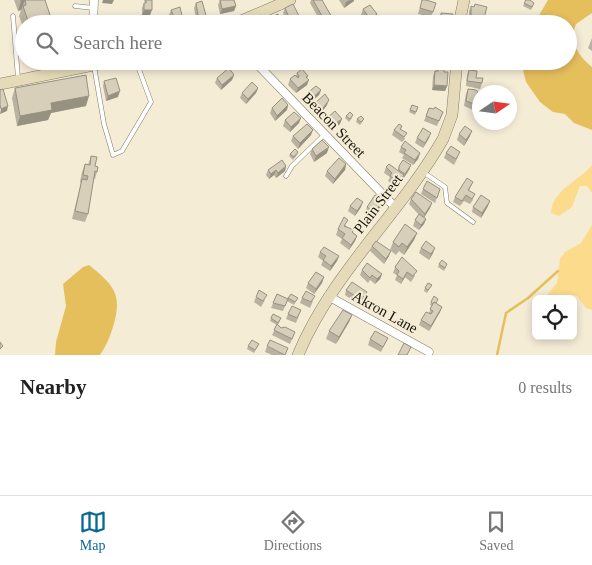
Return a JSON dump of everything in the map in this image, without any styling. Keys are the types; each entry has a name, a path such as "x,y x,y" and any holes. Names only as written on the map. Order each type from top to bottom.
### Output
{"main road":[{"path":"255,15 290,0"},
{"path":"461,15 464,0"},
{"path":"0,84 64,70"},
{"name":"Plain Street","path":"298,355 328,296 439,146 450,124 455,70"}],"street":[{"name":"Beacon Street","path":"263,70 395,207"},
{"name":"Akron Lane","path":"328,296 429,352"}],"lane":[{"path":"75,6 94,4"},
{"path":"13,16 15,42"},
{"path":"17,70 18,80"},
{"path":"92,70 113,155 122,151 151,102 139,70"},
{"path":"286,176 292,166 324,135"},
{"path":"422,171 445,187 447,203 473,222"}],"shaded area":[{"path":"548,0 592,0 592,13 577,23 577,15 539,15"},
{"path":"577,50 592,67 592,130 574,123 565,114 553,112 540,102 526,82 523,70 577,70"},
{"path":"592,165 592,193 587,186 580,186 572,207 559,216 551,213 556,198 561,192"},
{"path":"592,225 592,310 586,308 577,295 547,295 557,283 560,259 565,252 581,243"},
{"path":"89,265 105,279 114,292 117,307 111,334 100,355 55,355 56,342 66,306 63,284 83,267"}],"building":[{"path":"25,0 45,0 50,15 26,15 23,6 26,5"},
{"path":"146,0 152,0 152,10 144,10"},
{"path":"220,0 234,0 236,6 222,9"},
{"path":"313,0 322,0 331,15 321,15"},
{"path":"422,0 436,3 433,12 420,8"},
{"path":"526,0 534,3 532,7 524,3"},
{"path":"202,1 206,15 198,15 196,3"},
{"path":"293,4 298,15 288,15 285,8"},
{"path":"475,4 487,7 485,15 471,15 471,6 474,7"},
{"path":"370,5 377,14 367,15 363,9"},
{"path":"180,7 182,15 173,15 171,10"},
{"path":"441,13 453,14 453,15 441,15"},
{"path":"227,70 230,70 234,75 222,85 217,78"},
{"path":"303,70 309,80 298,88 290,79 295,75 298,78 297,73"},
{"path":"444,70 444,72 448,72 447,86 434,85 435,71"},
{"path":"469,70 477,71 476,78 483,78 482,83 467,81"},
{"path":"86,75 89,96 51,103 52,110 20,116 15,88"},
{"path":"116,78 120,91 108,96 104,81"},
{"path":"252,82 258,88 248,99 242,93"},
{"path":"316,86 321,90 311,99 306,94"},
{"path":"3,89 8,106 1,109 0,90"},
{"path":"468,89 472,90 472,103 466,101"},
{"path":"325,94 329,100 321,111 314,104"},
{"path":"282,98 288,105 277,116 272,108"},
{"path":"412,105 418,107 416,112 410,110"},
{"path":"435,107 443,112 439,121 426,116 429,108 434,109"},
{"path":"335,111 342,119 333,125 327,118"},
{"path":"294,112 301,118 291,127 285,120"},
{"path":"350,112 353,115 350,119 346,116"},
{"path":"361,116 364,119 361,122 357,119"},
{"path":"307,124 313,130 300,143 293,136"},
{"path":"399,124 402,126 400,129 407,133 404,137 394,130"},
{"path":"465,126 472,131 466,140 459,134"},
{"path":"423,128 431,133 425,143 417,138"},
{"path":"322,140 329,147 316,156 312,149"},
{"path":"405,141 420,153 415,160 404,153 406,150 401,147"},
{"path":"451,146 460,152 456,159 446,153"},
{"path":"295,149 298,152 294,157 290,154"},
{"path":"91,156 97,157 95,166 98,167 97,172 95,171 88,214 75,211 82,179 87,180 88,176 83,175 85,164 90,165"},
{"path":"339,158 346,164 335,179 327,171"},
{"path":"282,160 286,166 278,173 276,170 271,174 268,170"},
{"path":"403,160 411,165 405,174 399,170"},
{"path":"389,164 404,175 398,182 390,176 392,173 386,167"},
{"path":"467,178 473,182 468,190 475,194 472,199 466,195 462,201 455,197"},
{"path":"427,181 440,189 437,198 423,189"},
{"path":"416,192 432,203 425,214 411,199"},
{"path":"375,195 385,199 374,212 367,207"},
{"path":"481,195 490,201 482,213 473,207"},
{"path":"357,198 363,202 357,211 350,206"},
{"path":"419,214 426,219 421,225 415,220"},
{"path":"344,217 348,220 344,226 354,230 352,232 357,236 351,245 342,238 345,234 338,229"},
{"path":"405,224 417,233 407,247 402,243 399,247 393,242"},
{"path":"376,241 391,251 386,259 372,246"},
{"path":"426,241 435,248 431,254 421,248"},
{"path":"324,247 339,256 331,266 323,260 326,256 320,252"},
{"path":"402,257 417,271 413,276 407,272 403,279 397,275 399,271 395,267"},
{"path":"442,260 447,264 445,268 439,264"},
{"path":"367,263 382,274 377,279 372,275 370,278 362,270"},
{"path":"316,272 324,277 316,289 308,283"},
{"path":"352,282 367,292 361,300 346,290"},
{"path":"428,283 432,285 428,290 425,288"},
{"path":"259,290 267,295 263,301 256,297"},
{"path":"306,291 315,296 311,302 302,298"},
{"path":"277,294 288,299 285,306 273,303"},
{"path":"291,294 298,298 295,302 288,298"},
{"path":"434,296 438,299 433,304 431,302"},
{"path":"434,302 442,307 431,326 421,320 426,312 431,314 433,311 430,309"},
{"path":"292,306 301,310 297,318 288,314"},
{"path":"343,310 352,315 339,337 329,331"},
{"path":"273,314 281,318 278,323 271,318"},
{"path":"277,324 281,328 285,327 295,332 292,339 274,330"},
{"path":"375,331 388,338 383,347 370,339"},
{"path":"252,340 259,344 255,350 248,346"},
{"path":"270,340 288,348 285,355 267,346"},
{"path":"404,343 411,347 407,355 398,355"}],"waterway":[{"path":"497,355 506,313 528,298 558,271"}]}
